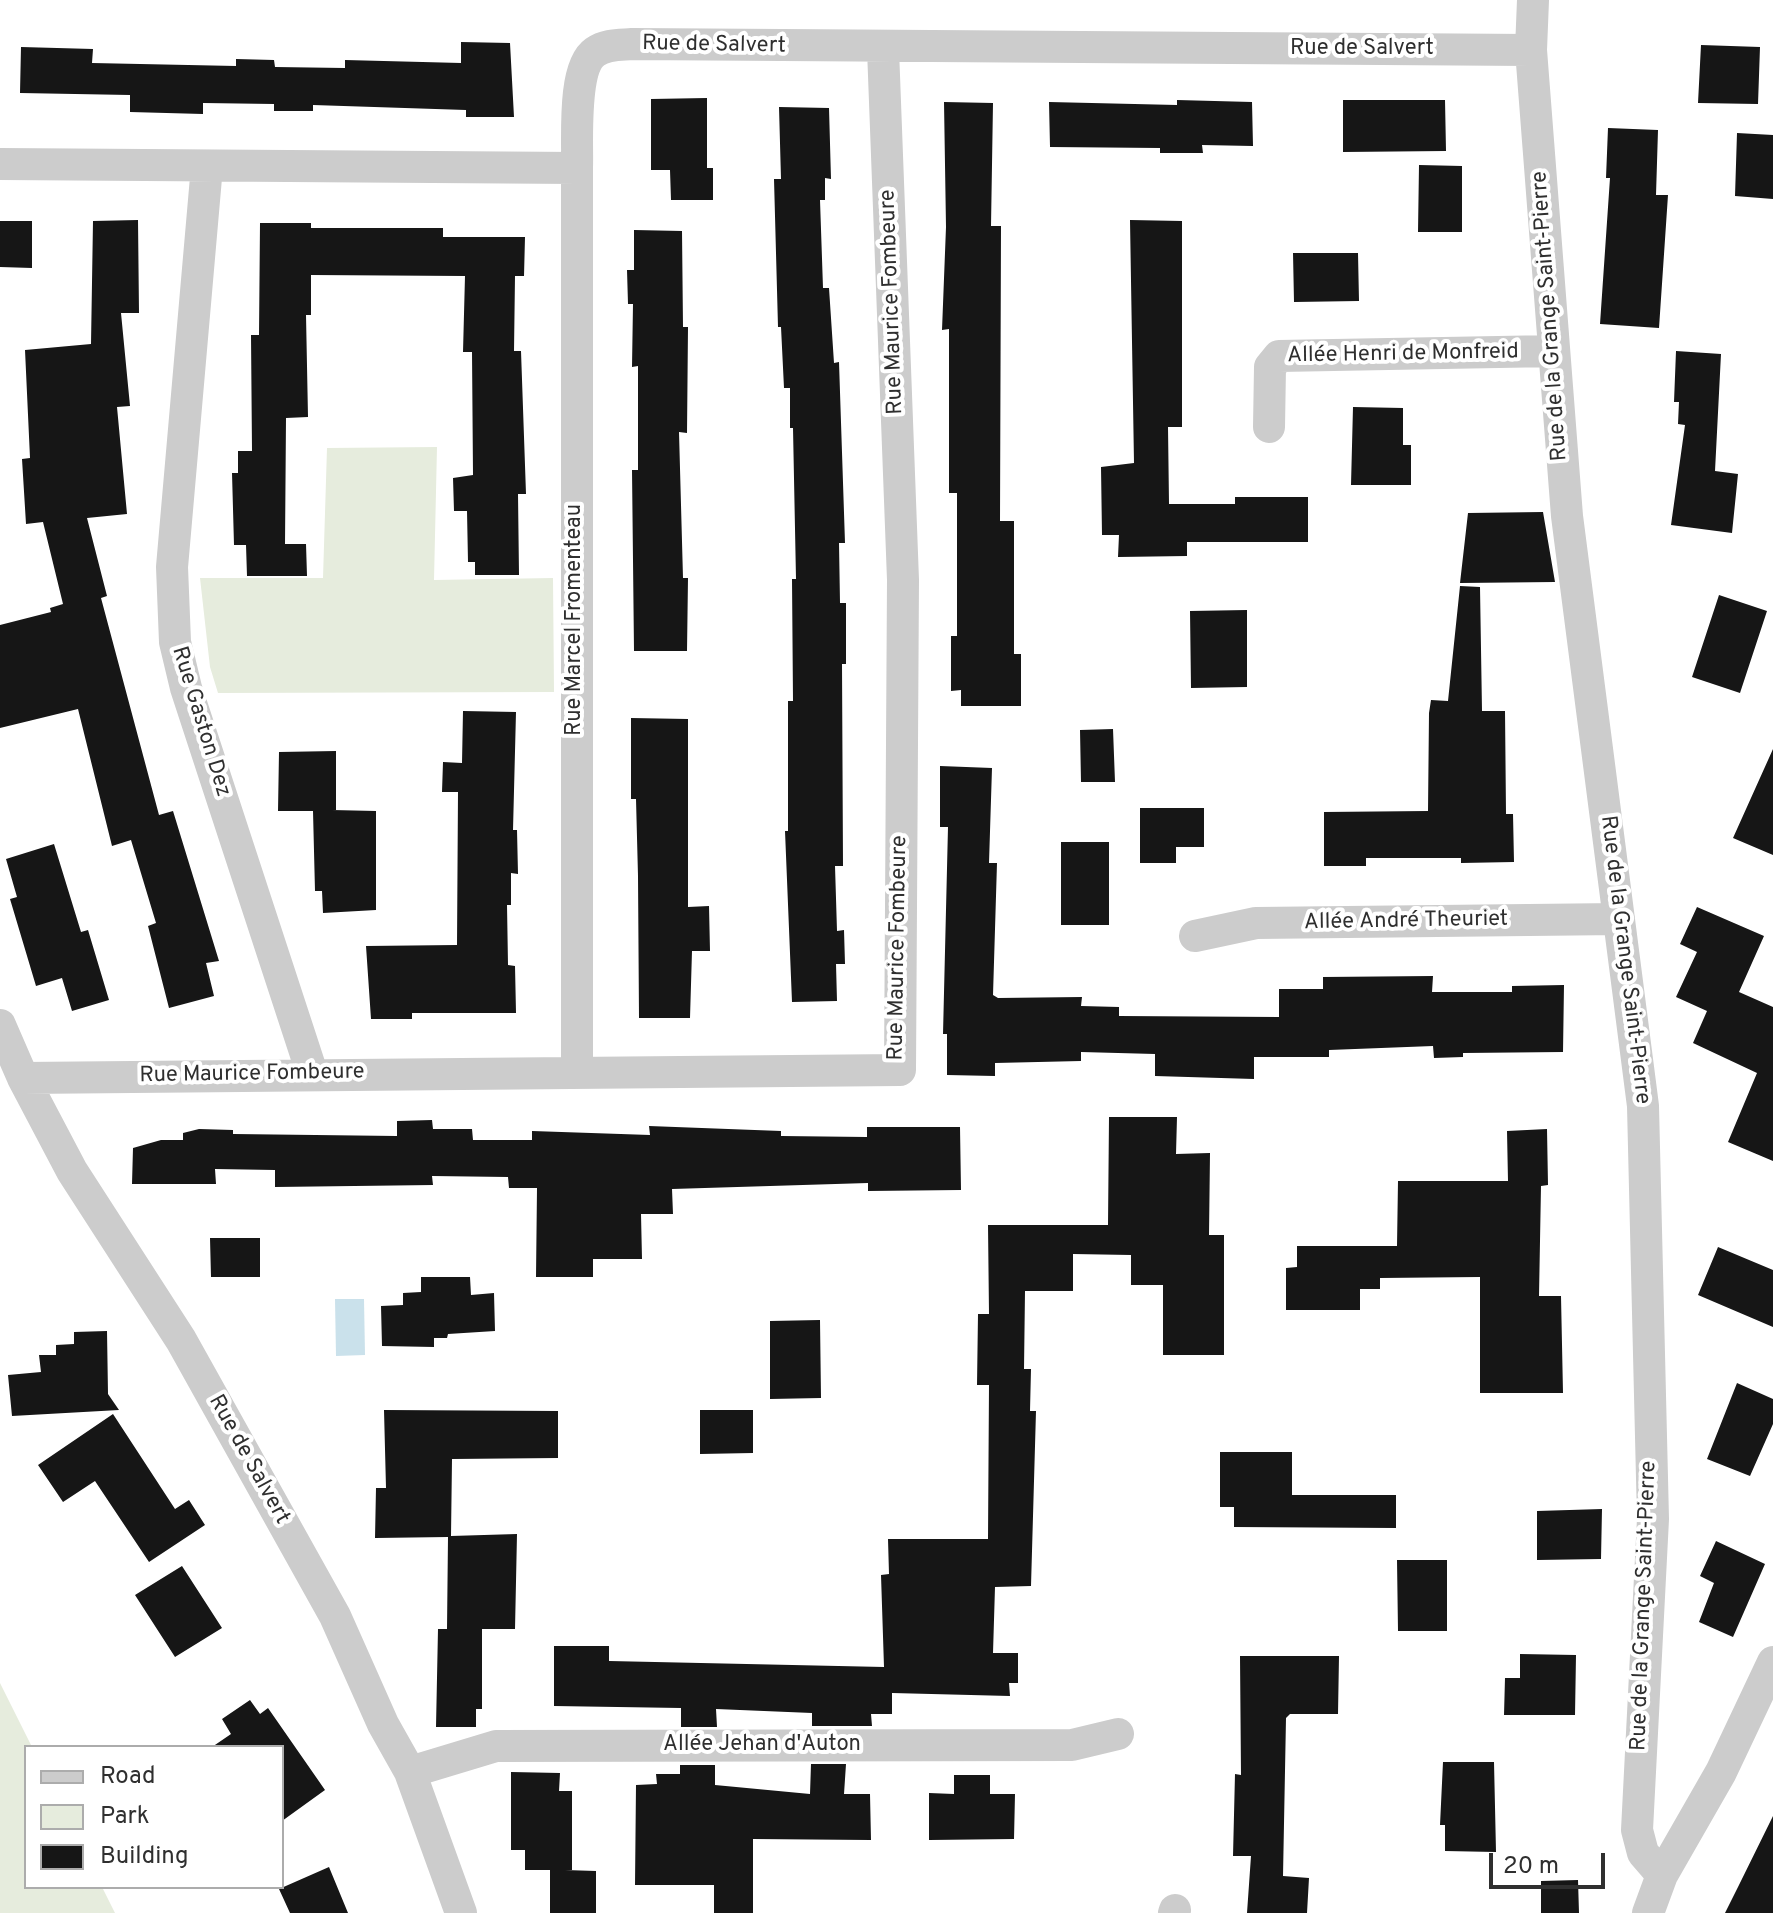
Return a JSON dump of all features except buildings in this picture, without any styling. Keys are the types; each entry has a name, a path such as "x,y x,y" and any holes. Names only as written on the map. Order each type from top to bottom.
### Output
{"street":[{"name":"Rue de la Grange Saint-Pierre","path":"1533,0 1531,50 1567,516 1643,1106 1653,1519 1637,1830 1643,1853 1662,1875"},
{"name":"Rue de Salvert","path":"577,168 582,76 591,56 602,48 632,44 883,49 1531,50"},
{"name":"Rue Maurice Fombeure","path":"23,1078 900,1070 903,580 883,49"},
{"path":"0,164 577,168"},
{"name":"Rue Gaston Dez","path":"207,166 172,567 175,642 186,688 312,1073"},
{"name":"Rue Marcel Fromenteau","path":"577,168 577,1072"},
{"name":"Allée Henri de Monfreid","path":"1269,427 1270,367 1279,356 1553,351"},
{"name":"Allée André Theuriet","path":"1195,936 1256,923 1619,919"},
{"name":"Rue de Salvert","path":"0,1025 23,1078 72,1171 181,1340 335,1616 383,1724 410,1772 461,1913"},
{"path":"1648,1913 1662,1875 1721,1772 1773,1662"},
{"name":"Allée Jehan d'Auton","path":"410,1772 496,1746 1072,1745 1118,1734"}],"green space":[{"path":"437,447 434,580 553,578 554,692 218,693 210,667 200,578 323,578 327,448"},
{"path":"0,1683 31,1745 24,1745 24,1889 103,1889 115,1913 0,1913"}],"water":[{"path":"335,1299 364,1299 365,1355 336,1356"}]}
